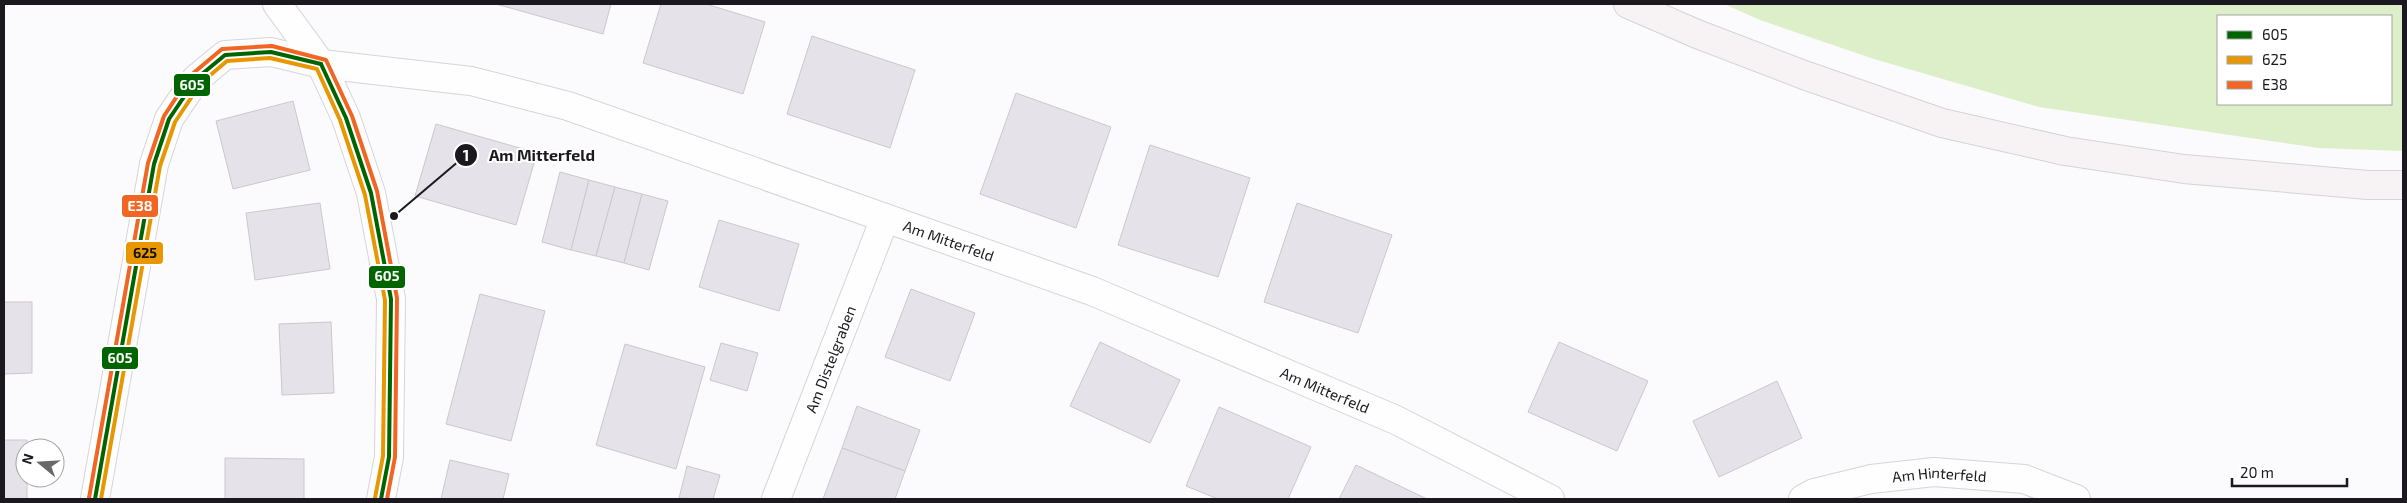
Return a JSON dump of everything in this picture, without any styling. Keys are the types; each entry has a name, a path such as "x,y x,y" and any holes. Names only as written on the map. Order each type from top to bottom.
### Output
{"main road":[{"path":"1628,4 1697,34 1942,123 2065,151 2184,169 2368,185 2403,185"}],"street":[{"path":"277,4 321,64 346,118 371,193 391,299 389,457 381,499"},
{"name":"Am Mitterfeld","path":"95,499 154,164 169,119 196,79 225,55 271,52 321,64 471,81 568,106 1092,291 1396,420 1550,499"},
{"name":"Am Distelgraben","path":"776,499 885,218"},
{"name":"Am Hinterfeld","path":"1803,499 1814,493 1872,479 1934,472 2024,479 2076,499"}],"green space":[{"path":"1724,4 2403,4 2403,151 2318,148 2039,107 1874,59 1760,20"}],"building":[{"path":"496,4 611,4 603,34"},
{"path":"661,4 706,4 765,22 743,94 643,63"},
{"path":"812,36 915,70 890,148 787,114"},
{"path":"1016,93 1111,127 1076,228 980,194"},
{"path":"293,101 310,170 233,189 216,121"},
{"path":"436,124 537,153 516,225 415,196"},
{"path":"1150,145 1250,178 1218,277 1118,245"},
{"path":"560,172 589,180 571,250 542,242"},
{"path":"589,180 615,187 596,256 571,250"},
{"path":"615,187 642,194 624,263 596,256"},
{"path":"642,194 668,201 649,270 624,263"},
{"path":"320,203 330,269 255,280 246,213"},
{"path":"1297,203 1392,235 1358,333 1264,302"},
{"path":"719,220 799,244 779,311 699,287"},
{"path":"911,289 975,313 950,381 885,357"},
{"path":"480,294 545,311 511,441 446,424"},
{"path":"4,302 32,302 32,373 4,374"},
{"path":"331,322 334,393 282,395 279,324"},
{"path":"1100,342 1180,380 1150,443 1070,406"},
{"path":"1559,342 1648,381 1617,451 1528,412"},
{"path":"721,343 758,353 747,391 710,380"},
{"path":"625,344 705,367 676,469 596,445"},
{"path":"1777,381 1802,438 1719,477 1693,421"},
{"path":"857,406 920,430 905,471 842,448"},
{"path":"1219,407 1311,447 1288,499 1218,499 1186,486"},
{"path":"4,440 15,440 15,488 27,488 27,499 4,499"},
{"path":"842,448 905,471 895,499 823,499"},
{"path":"225,458 304,459 304,499 225,499"},
{"path":"450,460 509,474 503,499 441,499"},
{"path":"1356,465 1427,499 1339,499"},
{"path":"687,466 720,475 713,499 679,498"}],"transit line":[{"name":"E38","path":"89,498 148,163 164,116 191,75 222,49 272,46 326,60 352,116 377,191 397,298 395,457 387,499"},
{"name":"605","path":"95,499 154,164 169,119 196,79 225,55 271,52 321,64"},
{"name":"625","path":"101,499 160,166 175,122 201,83 227,61 270,58 317,69 340,120 365,195 385,300 383,456 375,498"},
{"name":"605","path":"321,64 346,118 371,193 391,299 389,457 381,499"}],"place":[{"name":"Am Mitterfeld","path":"394,216"}]}
